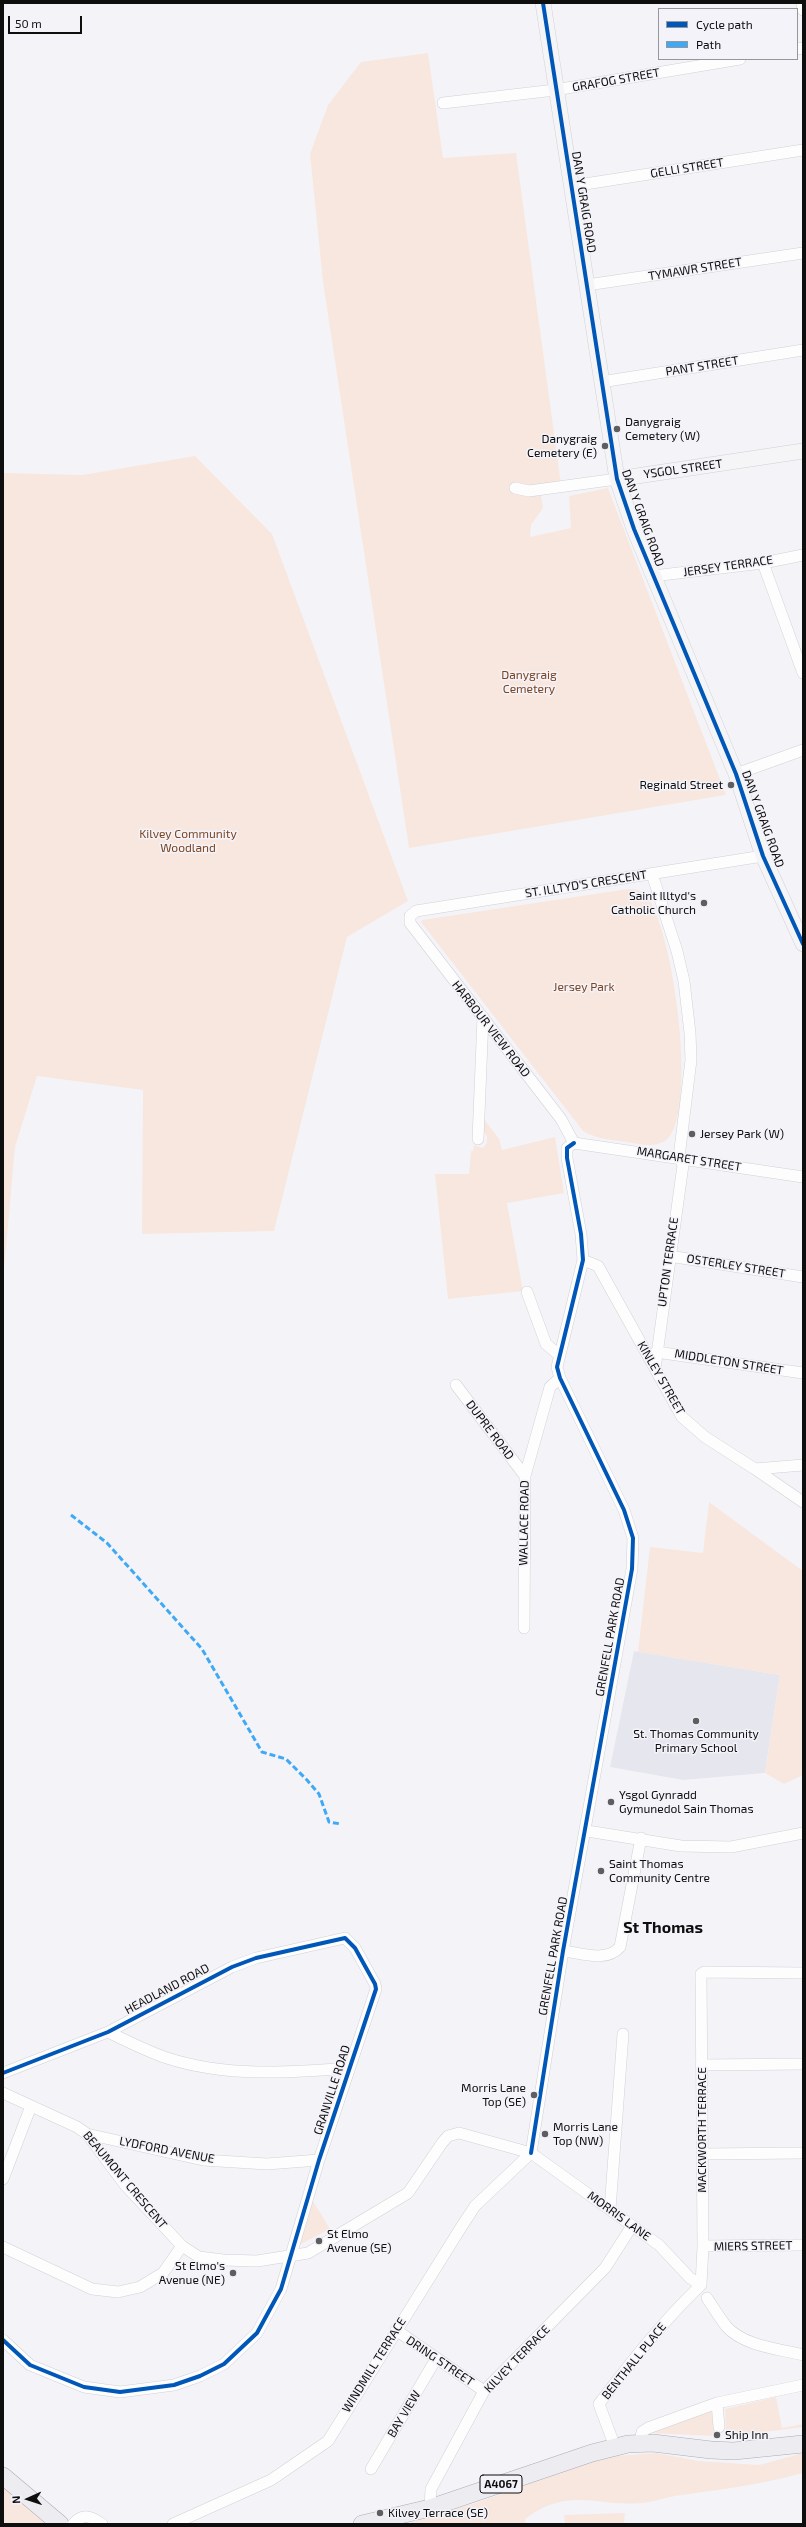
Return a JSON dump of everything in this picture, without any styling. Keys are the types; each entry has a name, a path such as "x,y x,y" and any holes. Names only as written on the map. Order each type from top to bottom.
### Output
{"main road":[{"name":"A4067","path":"362,2524 430,2508 592,2453 640,2442"},
{"path":"640,2442 734,2451 800,2442"},
{"path":"3,2476 60,2524"}],"street":[{"name":"DAN Y GRAIG ROAD","path":"543,3 555,90 572,186 617,478 653,576 736,774 763,856 803,944"},
{"path":"802,3 803,10"},
{"name":"GRAFOG STREET","path":"443,102 555,90 734,60"},
{"name":"GELLI STREET","path":"572,186 803,150"},
{"name":"TYMAWR STREET","path":"587,285 803,253"},
{"name":"PANT STREET","path":"601,382 803,350"},
{"name":"YSGOL STREET","path":"514,488 529,492 803,451"},
{"name":"JERSEY TERRACE","path":"653,576 763,563 803,555"},
{"path":"763,563 803,673"},
{"path":"736,774 803,750"},
{"name":"ST. ILLTYD'S CRESCENT","path":"410,916 416,911 763,856"},
{"name":"UPTON TERRACE","path":"652,874 677,951 684,981 690,1034 690,1060 679,1156 683,1165 669,1256 655,1369"},
{"name":"HARBOUR VIEW ROAD","path":"410,916 410,924 561,1119 574,1143"},
{"path":"478,1139 483,1018"},
{"name":"MARGARET STREET","path":"574,1143 679,1156 803,1177"},
{"name":"GRENFELL PARK ROAD","path":"531,2153 563,1951 586,1831 632,1569 633,1538 624,1510 560,1378 558,1367 559,1355 583,1260 581,1234 567,1158 567,1148 574,1143"},
{"name":"OSTERLEY STREET","path":"669,1256 803,1277"},
{"name":"KINLEY STREET","path":"583,1260 598,1266 682,1417 705,1437 755,1468 803,1502"},
{"path":"527,1292 546,1344 559,1355"},
{"name":"MIDDLETON STREET","path":"656,1352 803,1373"},
{"name":"WALLACE ROAD","path":"524,1628 524,1476 550,1387 560,1378"},
{"name":"DUPRE ROAD","path":"456,1385 524,1476"},
{"path":"755,1468 803,1465"},
{"path":"586,1831 640,1838 681,1846 731,1847 803,1833"},
{"path":"563,1951 606,1956 614,1954 620,1947 640,1838"},
{"name":"HEADLAND ROAD","path":"3,2073 108,2032 232,1967 256,1958 345,1938"},
{"name":"GRANVILLE ROAD","path":"3,2340 30,2364 84,2387 120,2392 174,2385 213,2370 224,2364 256,2333 281,2289 292,2256 293,2243 319,2160 376,1989 375,1984 354,1948 345,1938"},
{"name":"MACKWORTH TERRACE","path":"701,2285 703,2246 701,2065 702,1974 704,1972 803,1973"},
{"path":"108,2032 168,2058 210,2067 247,2072 300,2072 349,2068"},
{"path":"610,2209 623,2034"},
{"path":"701,2065 803,2064"},
{"name":"BEAUMONT CRESCENT","path":"3,2092 77,2126 87,2134 125,2185 182,2246 199,2257 223,2260 257,2261 308,2253 408,2193 448,2136 459,2133 531,2153"},
{"path":"3,2179 31,2106"},
{"name":"LYDFORD AVENUE","path":"87,2134 203,2160 267,2164 319,2160"},
{"name":"MORRIS LANE","path":"531,2153 659,2245 690,2278 701,2285"},
{"name":"WINDMILL TERRACE","path":"173,2524 271,2480 322,2447 328,2441 396,2330 476,2206 531,2153"},
{"path":"702,2154 803,2153"},
{"name":"KILVEY TERRACE","path":"430,2508 431,2489 484,2391 604,2268 632,2226"},
{"path":"3,2247 92,2289 118,2292 140,2287 163,2273 182,2246"},
{"name":"MIERS STREET","path":"703,2246 803,2246"},
{"name":"BENTHALL PLACE","path":"615,2447 599,2404 640,2351 677,2308 701,2285"},
{"path":"707,2298 727,2327 735,2334 748,2341 803,2355"},
{"name":"DRING STREET","path":"396,2330 484,2391"},
{"name":"BAY VIEW","path":"371,2469 436,2359"},
{"path":"640,2442 642,2432 648,2428 717,2403 803,2385"},
{"path":"717,2403 719,2427"},
{"path":"73,2524 83,2516 90,2516 102,2524"}],"shaded area":[{"name":"St. Thomas Community Primary School","path":"634,1651 780,1675 765,1773 683,1780 610,1767"}],"green space":[{"name":"Danygraig Cemetery","path":"428,53 443,158 516,153 562,492 541,495 543,508 531,525 530,537 571,528 569,496 608,488 726,795 409,848 323,282 310,154 328,105 361,62"},
{"name":"Kilvey Community Woodland","path":"195,456 272,534 408,901 347,937 274,1231 142,1234 143,1090 37,1076 15,1147 3,1281 3,473 82,475"},
{"name":"Jersey Park","path":"628,889 637,890 645,894 655,912 665,941 673,978 679,1019 681,1097 675,1125 665,1141 651,1145 604,1139 583,1131 421,922 422,920"},
{"path":"484,1119 499,1139 502,1150 555,1137 564,1193 507,1203 523,1291 448,1299 435,1174 469,1174 471,1151 473,1151 474,1145 483,1148 487,1143 487,1136 483,1131"},
{"path":"709,1502 803,1571 803,1775 784,1784 765,1773 780,1675 638,1652 650,1547 703,1553"},
{"path":"313,2201 330,2229 301,2244 300,2243"},
{"path":"776,2397 782,2428 803,2424 803,2427 726,2437 725,2409"},
{"path":"710,2411 713,2414 714,2436 649,2433"},
{"path":"656,2453 699,2461 759,2465 803,2453 803,2473 755,2484 675,2496 642,2503 569,2500 541,2509 525,2519 526,2524 406,2524 479,2502 586,2463 615,2456"},
{"path":"3,2485 50,2524 3,2524"},
{"path":"625,2513 624,2524 565,2524 564,2515"}],"marked path":[{"path":"71,1515 107,1543 202,1649 262,1752 286,1759 319,1794 329,1822 341,1824"}],"cycle path":[{"path":"543,3 617,479 634,529 736,774 763,856 803,944"},
{"path":"531,2153 563,1951 632,1569 633,1538 624,1510 560,1378 557,1367 583,1260 581,1234 567,1158 567,1148 574,1143"},
{"path":"3,2073 108,2032 232,1967 256,1958 345,1938 355,1948 375,1984 376,1989 319,2160 281,2289 257,2333 224,2364 200,2376 174,2385 120,2392 84,2387 30,2365 3,2340"}],"place":[{"name":"Danygraig Cemetery (W)","path":"617,429"},
{"name":"Danygraig Cemetery (E)","path":"605,446"},
{"name":"Reginald Street","path":"731,785"},
{"name":"Saint Illtyd's Catholic Church","path":"704,903"},
{"name":"Jersey Park (W)","path":"692,1134"},
{"name":"St. Thomas Community Primary School","path":"696,1721"},
{"name":"Ysgol Gynradd Gymunedol Sain Thomas","path":"611,1802"},
{"name":"Saint Thomas Community Centre","path":"601,1871"},
{"name":"Morris Lane Top (SE)","path":"534,2095"},
{"name":"Morris Lane Top (NW)","path":"545,2134"},
{"name":"St Elmo Avenue (SE)","path":"319,2241"},
{"name":"St Elmo's Avenue (NE)","path":"233,2273"},
{"name":"Ship Inn","path":"717,2435"},
{"name":"Kilvey Terrace (SE)","path":"380,2513"}],"district":[{"name":"St Thomas","path":"663,1928"}]}
